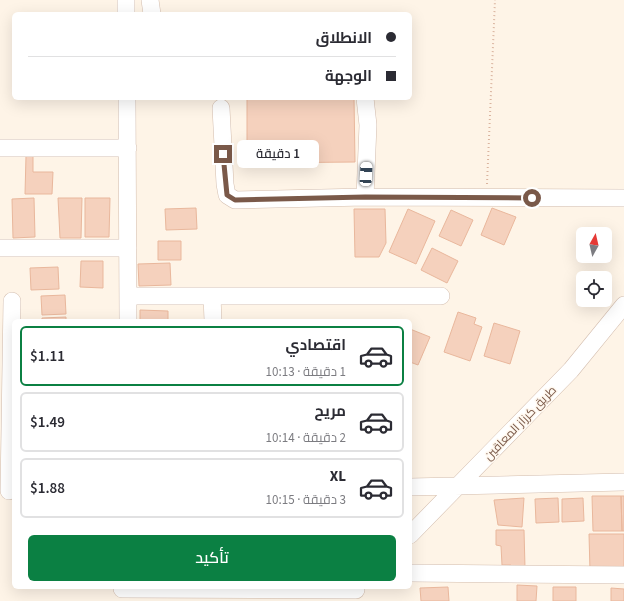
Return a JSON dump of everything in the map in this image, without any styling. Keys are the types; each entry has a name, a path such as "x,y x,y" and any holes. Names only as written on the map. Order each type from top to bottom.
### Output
{"street":[{"path":"126,0 126,12"},
{"path":"150,0 152,12"},
{"path":"127,100 128,319"},
{"path":"365,100 368,125 365,197"},
{"path":"221,108 225,184 227,195 235,200 365,197 624,198"},
{"path":"0,148 128,148"},
{"path":"0,248 128,248"},
{"path":"128,296 442,296"},
{"path":"212,296 213,319"},
{"path":"8,491 12,301"},
{"name":"طريق كرزاز المعاقين","path":"412,533 571,370 624,305"},
{"path":"412,487 624,482"},
{"path":"412,573 624,574"},
{"path":"123,592 353,593"}],"path":[{"path":"487,197 495,0"}],"building":[{"path":"247,100 354,100 355,162 247,163"},
{"path":"26,156 33,156 33,172 53,172 52,194 25,194"},
{"path":"34,198 35,237 13,238 12,199"},
{"path":"58,198 82,198 81,238 60,238"},
{"path":"85,198 110,198 109,237 85,237"},
{"path":"196,208 197,229 166,230 165,209"},
{"path":"492,208 516,217 504,245 481,235"},
{"path":"354,209 385,209 386,243 379,257 355,257"},
{"path":"408,209 435,221 416,264 389,252"},
{"path":"451,210 473,220 461,246 439,236"},
{"path":"158,241 181,241 181,260 158,260"},
{"path":"432,248 458,261 447,283 421,270"},
{"path":"81,261 103,261 103,288 80,287"},
{"path":"170,263 171,285 139,286 138,264"},
{"path":"58,267 59,289 31,290 30,268"},
{"path":"65,295 66,314 42,315 41,296"},
{"path":"140,310 168,311 168,319 140,319"},
{"path":"458,312 476,318 474,324 482,327 470,361 444,352"},
{"path":"66,317 66,319 42,319"},
{"path":"494,323 520,331 510,364 484,356"},
{"path":"412,330 430,337 418,365 412,363"},
{"path":"592,496 621,496 622,531 593,531"},
{"path":"621,496 624,496 624,531 622,531"},
{"path":"524,498 522,527 498,525 494,500"},
{"path":"558,498 559,522 536,523 535,499"},
{"path":"583,498 584,521 562,522 562,499"},
{"path":"496,530 524,530 525,568 511,569 511,565 502,565 501,546 496,545"},
{"path":"589,534 624,534 624,571 590,571"},
{"path":"517,585 537,586 536,601 517,601"},
{"path":"448,587 449,601 421,601 420,588"},
{"path":"553,587 576,587 576,601 553,601"},
{"path":"611,588 624,589 624,601 611,601"}],"route":[{"path":"223,154 227,195 235,200 365,197 532,198"}]}
